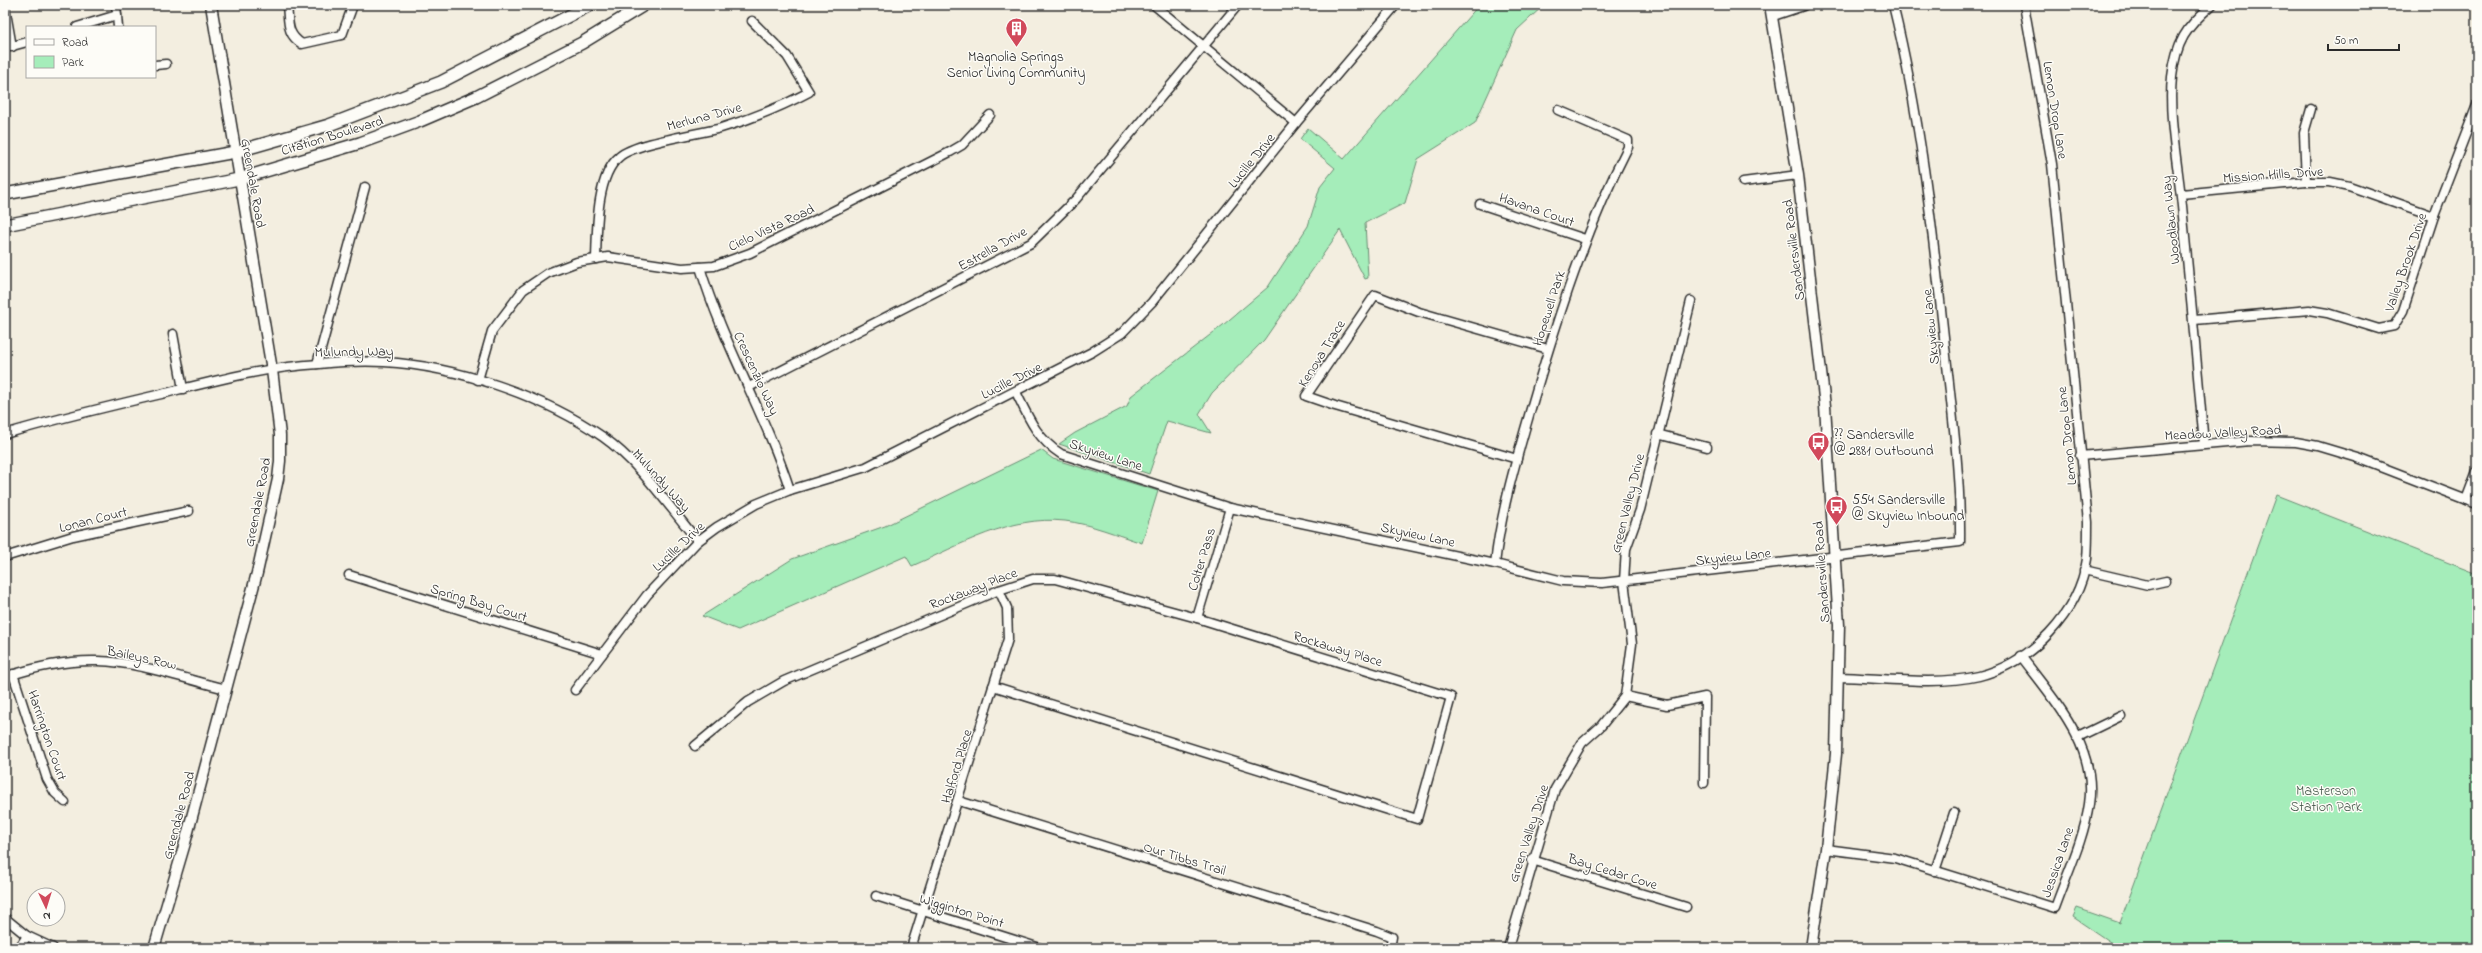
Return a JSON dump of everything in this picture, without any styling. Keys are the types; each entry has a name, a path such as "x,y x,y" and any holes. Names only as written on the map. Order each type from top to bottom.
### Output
{"main road":[{"name":"Citation Boulevard","path":"5,194 235,152 329,125 441,82 590,5"},
{"name":"Citation Boulevard","path":"5,225 239,178 360,143 420,121 476,97 574,47 644,5"}],"street":[{"path":"116,5 118,26"},
{"name":"Greendale Road","path":"154,948 187,836 257,573 278,479 280,435 272,370 211,5"},
{"path":"287,5 290,31 293,38 302,44 342,34 353,5"},
{"path":"1154,5 1202,47 1296,123"},
{"name":"Estrella Drive","path":"749,387 1031,243 1076,199 1238,5"},
{"name":"Lucille Drive","path":"575,690 647,595 698,541 717,527 756,504 790,490 866,467 1016,392 1092,352 1122,333 1152,302 1296,123 1396,5"},
{"name":"Sandersville Road","path":"1770,5 1773,15 1798,175 1825,406 1839,625 1839,677 1836,754 1826,849 1811,948"},
{"path":"1773,15 1803,5"},
{"name":"Skyview Lane","path":"1016,392 1035,432 1047,445 1061,454 1230,508 1495,564 1563,581 1602,583 1624,581 1834,558 1960,542 1959,510 1947,370 1927,186 1903,45 1893,5"},
{"name":"Lemon Drop Lane","path":"1839,677 1945,680 1965,678 1994,671 2021,656 2049,634 2058,623 2072,598 2084,570 2088,542 2052,164 2024,5"},
{"name":"Woodlawn Way","path":"2204,444 2194,320 2176,148 2172,76 2186,30 2212,5"},
{"path":"5,7 8,48 26,42"},
{"path":"80,26 117,15"},
{"name":"Merluna Drive","path":"596,259 599,203 606,177 619,156 649,144 722,127 789,103 809,92 787,56 752,20"},
{"path":"156,65 166,64"},
{"name":"Valley Brook Drive","path":"2194,320 2309,310 2348,318 2379,329 2389,328 2400,320 2434,216 2477,106"},
{"path":"2306,182 2304,133 2311,109"},
{"name":"Hopewell Park","path":"1495,564 1498,543 1517,459 1548,349 1585,239 1628,147 1628,140 1558,110"},
{"name":"Cielo Vista Road","path":"478,380 492,331 523,290 548,273 577,262 608,257 682,268 714,266 750,253 950,152 962,145 990,115"},
{"path":"1743,182 1798,175"},
{"name":"Mission Hills Drive","path":"2181,194 2306,182 2349,186 2434,216"},
{"path":"317,364 366,187"},
{"name":"Havana Court","path":"1480,204 1585,239"},
{"name":"Crescenzio Way","path":"700,267 717,319 765,421 790,490"},
{"name":"Kenova Trace","path":"1517,459 1335,406 1306,396 1376,295 1419,312 1548,349"},
{"name":"Green Valley Drive","path":"1508,948 1532,860 1560,777 1582,743 1601,726 1625,696 1632,644 1624,581 1626,549 1640,510 1657,434 1691,301"},
{"path":"173,334 183,389"},
{"name":"Mulundy Way","path":"5,434 46,422 183,389 272,370 317,364 384,362 406,364 478,380 526,395 563,412 604,438 634,466 698,541"},
{"path":"1657,434 1707,446"},
{"name":"Meadow Valley Road","path":"2080,456 2204,444 2276,440 2318,446 2358,458 2477,504"},
{"path":"2466,500 2477,471"},
{"name":"Colter Pass","path":"1197,618 1230,508"},
{"name":"Lonan Court","path":"5,557 80,534 189,511"},
{"path":"2084,570 2148,585 2166,582"},
{"name":"Spring Bay Court","path":"349,575 602,654"},
{"name":"Rockaway Place","path":"696,746 748,702 784,681 999,590 1033,579 1056,579 1197,618 1451,697 1417,818 993,686"},
{"name":"Halford Place","path":"911,948 959,801 1008,633 1007,608 999,590"},
{"name":"Jessica Lane","path":"1826,849 1895,858 2056,908 2090,803 2089,769 2078,737 2021,656"},
{"name":"Baileys Row","path":"9,675 55,664 98,661 124,664 226,689"},
{"name":"Harrington Court","path":"9,675 47,779 55,793 65,802"},
{"path":"1625,696 1667,705 1706,697 1704,783"},
{"path":"2078,737 2121,716"},
{"name":"Our Tibbs Trail","path":"959,801 1377,931 1392,937 1390,948"},
{"path":"1935,871 1954,813"},
{"name":"Bay Cedar Cove","path":"1532,860 1686,906"},
{"name":"Wigginton Point","path":"876,896 1035,947"},
{"path":"5,918 27,936 52,948"},
{"path":"19,948 27,936"}],"green space":[{"path":"1479,5 1544,5 1517,30 1475,123 1418,159 1405,203 1365,223 1368,278 1365,279 1340,230 1264,340 1212,393 1199,414 1211,433 1167,421 1149,474 1059,444 1075,433 1127,406 1131,396 1223,325 1268,287 1308,226 1320,187 1335,168 1300,139 1308,128 1344,159"},
{"path":"1041,450 1053,459 1158,491 1142,543 1075,522 1045,520 1025,523 986,533 912,566 906,556 738,630 702,616 792,559 885,526"},
{"name":"Masterson Station Park","path":"2276,495 2477,574 2477,948 2112,948 2113,944 2073,917 2077,908 2120,923"}],"place":[{"name":"Magnolia Springs Senior Living Community","path":"1016,48"},
{"name":"?? Sandersville @ 2881 Outbound","path":"1819,462"},
{"name":"554 Sandersville @ Skyview Inbound","path":"1836,526"}]}
